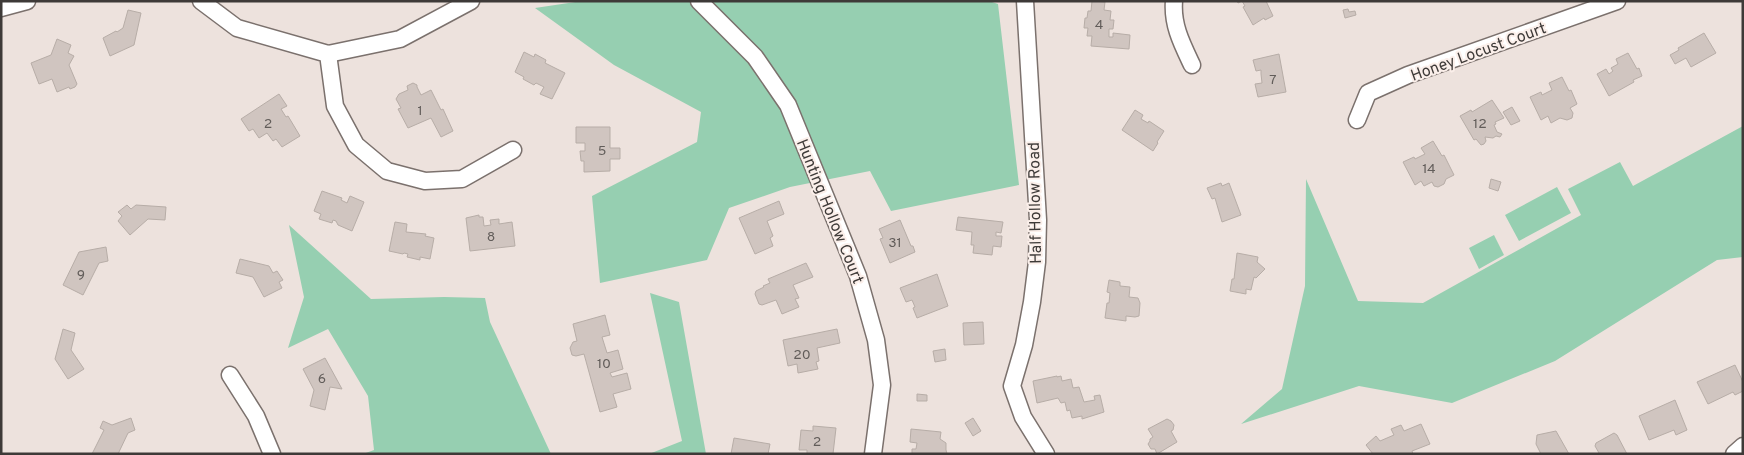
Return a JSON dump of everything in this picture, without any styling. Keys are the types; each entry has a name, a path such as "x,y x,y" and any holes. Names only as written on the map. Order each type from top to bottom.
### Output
{"street":[{"path":"1,8 27,1"},
{"path":"201,1 237,28 328,54 400,40 471,1"},
{"name":"Hunting Hollow Court","path":"699,1 755,57 788,105 858,276 876,340 882,385 873,454"},
{"name":"Half Hollow Road","path":"1025,1 1038,220 1037,262 1024,345 1012,386 1023,417 1046,454"},
{"path":"1174,1 1179,38 1192,65"},
{"name":"Honey Locust Court","path":"1357,120 1368,92 1408,75 1617,1"},
{"path":"328,54 334,106 356,145 387,171 425,181 462,178 513,150"},
{"path":"230,375 256,416 272,454"},
{"path":"1734,454 1743,446"}],"green space":[{"path":"582,1 989,1 998,4 1019,185 891,211 870,171 790,187 729,208 707,260 600,283 592,196 697,142 701,112 614,65 535,8"},
{"path":"1743,126 1743,257 1717,260 1555,361 1452,403 1359,386 1241,424 1282,389 1305,286 1306,179 1358,301 1423,303 1581,215 1568,189 1620,162 1633,186"},
{"path":"1557,187 1571,213 1519,241 1505,215"},
{"path":"289,225 371,299 485,298 490,322 551,454 363,454 374,450 368,396 328,329 288,348 304,297"},
{"path":"1494,235 1504,255 1479,269 1469,248"},
{"path":"650,293 679,302 706,454 649,454 682,441"}],"building":[{"path":"1092,1 1105,2 1104,10 1111,11 1110,20 1114,20 1113,29 1109,29 1109,37 1113,37 1113,33 1130,35 1129,49 1091,46 1092,36 1087,36 1088,28 1084,28 1085,18 1087,18 1088,11 1091,11"},
{"path":"1242,1 1266,1 1273,16 1265,20 1264,18 1253,25 1243,7 1245,6"},
{"path":"1348,9 1349,12 1355,11 1356,15 1345,18 1343,10"},
{"path":"128,10 141,13 134,45 110,56 103,38 123,28"},
{"path":"1704,33 1716,53 1691,67 1686,58 1675,64 1670,55 1679,50 1678,48"},
{"path":"57,39 71,45 68,53 74,56 69,65 77,84 70,89 69,87 57,92 52,79 39,84 31,63 51,55"},
{"path":"524,52 534,57 535,54 546,60 545,63 565,73 552,99 540,94 544,87 536,83 534,85 515,72"},
{"path":"1628,53 1637,69 1639,68 1642,76 1609,96 1597,74 1606,69 1609,74 1613,71 1611,68 1618,64 1616,59"},
{"path":"1279,54 1286,92 1258,97 1255,84 1262,83 1261,70 1256,71 1253,60"},
{"path":"1562,77 1569,91 1571,90 1577,104 1570,108 1573,113 1572,118 1567,120 1560,118 1551,123 1548,116 1541,120 1530,97 1541,92 1542,95 1552,90 1549,83"},
{"path":"413,83 417,85 421,95 431,90 441,110 443,109 453,131 441,137 431,118 408,128 398,109 401,108 396,99 399,94 408,90 407,86"},
{"path":"279,94 287,106 281,109 286,117 288,116 300,136 282,147 276,139 273,141 267,133 259,138 253,129 249,131 241,119"},
{"path":"1492,100 1504,118 1495,122 1496,124 1494,125 1497,132 1502,134 1500,137 1485,137 1486,141 1481,145 1476,139 1474,140 1460,116 1471,110 1472,112"},
{"path":"1512,107 1520,121 1511,125 1503,112"},
{"path":"1135,110 1143,115 1141,119 1148,123 1149,121 1164,131 1153,151 1122,130"},
{"path":"576,127 610,127 610,148 620,148 620,159 610,159 610,171 584,172 584,161 581,161 580,151 585,151 585,143 576,143"},
{"path":"1433,141 1442,156 1444,155 1454,175 1446,179 1444,184 1438,187 1434,186 1432,182 1424,186 1421,181 1415,185 1403,162 1425,154 1421,148"},
{"path":"1491,179 1501,182 1498,191 1489,188"},
{"path":"1221,183 1222,186 1229,183 1241,215 1222,222 1215,198 1212,199 1207,188"},
{"path":"322,191 342,198 341,200 347,203 350,196 364,202 352,231 338,225 336,221 333,220 332,223 319,219 321,214 314,211"},
{"path":"779,201 784,214 767,221 773,236 770,238 773,246 755,254 739,218"},
{"path":"127,205 131,209 136,205 166,207 165,220 148,219 130,235 118,221 122,216 118,212"},
{"path":"479,215 479,217 483,217 484,226 491,225 490,220 499,219 499,224 512,222 515,246 470,251 466,218"},
{"path":"958,217 1003,222 1001,233 996,232 996,236 1002,236 1001,247 993,246 992,255 973,253 974,245 971,245 972,232 956,230"},
{"path":"900,220 915,252 890,263 880,239 883,238 879,229"},
{"path":"395,222 407,224 406,232 426,234 425,236 434,238 430,259 420,257 420,260 407,257 408,254 389,251"},
{"path":"106,247 108,261 99,263 83,295 63,285 79,252"},
{"path":"1237,253 1258,257 1257,262 1265,269 1256,278 1254,277 1251,290 1246,289 1246,294 1230,291 1232,279 1234,279"},
{"path":"240,259 269,266 273,273 277,271 283,280 279,282 282,288 264,297 253,277 236,273"},
{"path":"806,263 813,277 793,285 799,298 795,299 799,307 782,314 776,300 762,305 759,304 755,294 756,291 770,283 768,279"},
{"path":"937,274 948,306 917,318 912,300 906,302 900,288"},
{"path":"1109,280 1120,282 1120,286 1130,287 1129,297 1138,298 1140,303 1139,316 1126,316 1126,321 1105,318 1107,303 1109,303 1110,293 1107,292"},
{"path":"605,315 610,335 602,337 607,353 618,350 623,369 610,373 612,377 627,373 631,389 613,394 617,407 600,412 584,354 572,355 570,348 573,342 577,341 573,324"},
{"path":"983,322 984,344 964,345 963,323"},
{"path":"63,329 75,333 71,350 84,369 68,379 55,359"},
{"path":"837,329 840,343 817,348 819,361 816,362 818,369 798,373 797,364 788,366 783,340"},
{"path":"945,349 946,360 935,362 933,351"},
{"path":"325,358 342,389 330,387 325,410 310,406 314,390 303,369"},
{"path":"1735,365 1743,382 1743,391 1735,395 1733,392 1708,404 1697,382"},
{"path":"1061,376 1062,381 1071,379 1073,388 1079,387 1084,402 1095,400 1094,396 1100,395 1104,412 1082,419 1082,416 1072,418 1070,410 1067,411 1065,402 1061,403 1058,398 1037,403 1033,381"},
{"path":"917,394 927,395 927,401 917,401"},
{"path":"1675,400 1687,430 1676,435 1674,430 1649,440 1639,416"},
{"path":"131,418 135,430 128,433 118,454 92,454 104,430 100,428 103,421 112,425"},
{"path":"973,418 981,431 973,436 965,423"},
{"path":"1167,419 1174,425 1171,431 1177,442 1157,454 1155,449 1151,449 1148,444 1153,437 1148,429"},
{"path":"1421,424 1430,444 1412,451 1413,454 1373,454 1366,445 1376,436 1380,441 1394,435 1391,429 1401,425 1404,431"},
{"path":"813,426 836,428 833,454 807,454 807,450 799,450 801,430 813,431"},
{"path":"911,429 941,432 940,439 946,443 947,454 912,454 912,449 916,449 917,443 910,442"},
{"path":"1556,431 1569,454 1541,454 1536,444 1537,435"},
{"path":"1614,433 1627,454 1597,454 1599,453 1595,446 1596,443"},
{"path":"734,438 770,444 768,454 731,454"}]}
